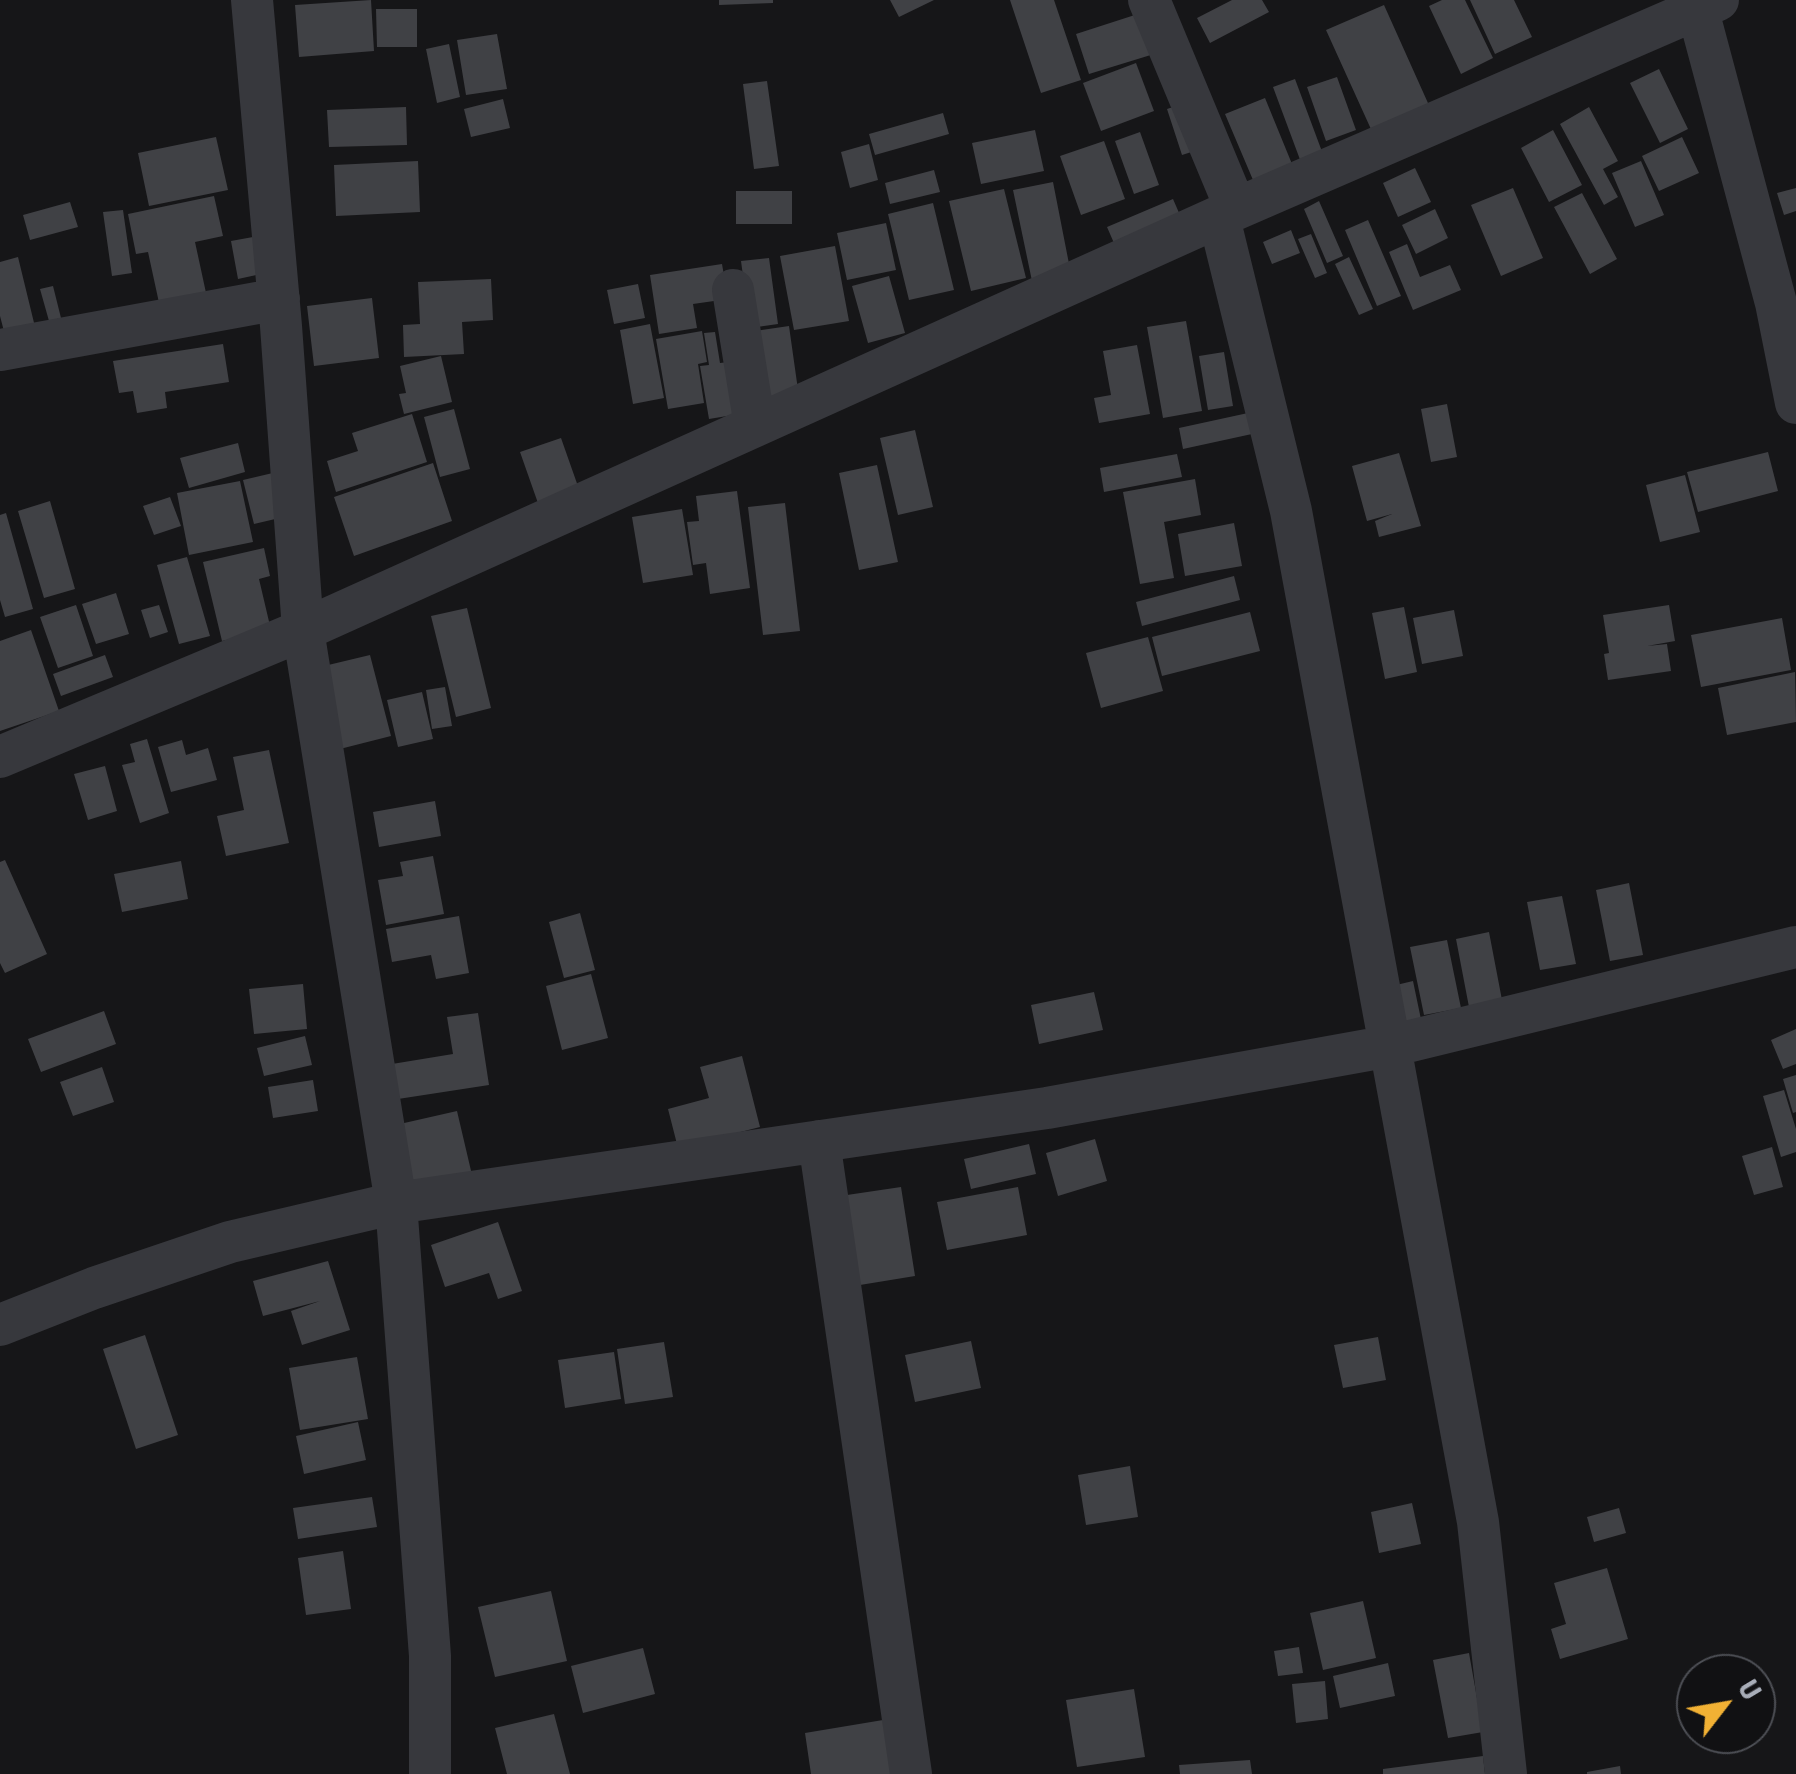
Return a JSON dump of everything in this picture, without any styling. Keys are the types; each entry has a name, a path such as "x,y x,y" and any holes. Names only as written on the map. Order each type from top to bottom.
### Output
{"street":[{"path":"252,0 303,630 396,1204 430,1656 430,1774"},
{"path":"1149,0 1227,214 1291,510 1478,1522 1506,1774"},
{"path":"0,756 303,630 1227,214 1708,5 1796,404"},
{"path":"733,290 756,426"},
{"path":"0,350 279,298"},
{"path":"0,1325 230,1242 396,1204 1047,1108 1390,1046 1796,947"},
{"path":"819,1141 911,1774"}],"building":[{"path":"371,0 374,51 299,57 295,5"},
{"path":"719,0 773,0 773,3 719,5"},
{"path":"890,0 934,0 899,17"},
{"path":"1010,0 1054,0 1081,80 1041,93"},
{"path":"1232,0 1262,0 1269,12 1210,43 1197,18"},
{"path":"1442,0 1465,0 1493,58 1461,74 1429,6"},
{"path":"1470,0 1514,0 1532,37 1495,54"},
{"path":"1384,5 1432,112 1375,138 1326,30"},
{"path":"376,9 417,9 417,47 377,47"},
{"path":"1141,13 1154,54 1089,74 1076,34"},
{"path":"497,34 507,89 466,95 457,40"},
{"path":"449,44 460,97 437,103 426,49"},
{"path":"1136,63 1154,111 1101,131 1083,83"},
{"path":"1659,69 1688,129 1660,143 1630,83"},
{"path":"1337,77 1356,130 1326,141 1307,87"},
{"path":"1295,79 1324,157 1302,165 1273,87"},
{"path":"767,81 779,166 754,169 743,84"},
{"path":"1265,98 1292,164 1253,180 1225,114"},
{"path":"503,99 510,128 471,137 464,109"},
{"path":"1188,102 1204,148 1182,155 1167,109"},
{"path":"406,107 407,145 329,147 327,110"},
{"path":"1589,107 1618,161 1603,169 1618,197 1604,205 1560,124"},
{"path":"943,113 949,134 875,155 869,134"},
{"path":"1035,130 1044,171 981,184 972,143"},
{"path":"1553,130 1582,185 1549,202 1521,148"},
{"path":"1140,132 1159,185 1134,194 1115,141"},
{"path":"216,137 228,190 149,206 138,153"},
{"path":"1682,137 1699,173 1659,191 1642,156"},
{"path":"1104,141 1125,199 1081,215 1060,156"},
{"path":"869,144 878,180 850,188 841,152"},
{"path":"418,161 420,212 336,216 334,165"},
{"path":"1641,161 1664,215 1635,227 1612,173"},
{"path":"1415,168 1431,202 1398,217 1383,183"},
{"path":"934,170 940,192 890,204 885,183"},
{"path":"1053,182 1071,274 1032,281 1013,190"},
{"path":"1513,188 1543,258 1501,276 1471,205"},
{"path":"1796,188 1796,211 1784,215 1777,193"},
{"path":"1004,189 1026,278 971,291 949,201"},
{"path":"736,191 792,191 792,224 736,224"},
{"path":"1582,193 1617,259 1590,274 1554,207"},
{"path":"214,196 223,236 195,242 208,302 161,312 148,252 136,254 128,214"},
{"path":"1173,199 1183,222 1117,250 1107,227"},
{"path":"1319,201 1343,256 1327,263 1304,209"},
{"path":"70,202 78,227 30,240 23,215"},
{"path":"933,203 954,290 909,300 888,214"},
{"path":"1435,209 1448,238 1416,254 1402,225"},
{"path":"123,210 132,273 112,276 103,212"},
{"path":"1368,220 1401,296 1377,306 1345,230"},
{"path":"886,223 896,270 847,280 837,233"},
{"path":"1291,230 1300,253 1272,264 1263,242"},
{"path":"1311,234 1327,273 1315,278 1298,239"},
{"path":"253,237 261,274 238,279 231,241"},
{"path":"1407,244 1420,277 1450,265 1461,290 1413,310 1389,252"},
{"path":"835,246 849,321 794,330 780,256"},
{"path":"18,257 36,331 6,339 0,316 0,262"},
{"path":"1349,257 1373,309 1359,315 1335,264"},
{"path":"769,258 778,324 750,328 741,261"},
{"path":"722,264 728,299 693,304 697,328 659,334 650,275"},
{"path":"889,276 905,333 868,343 852,286"},
{"path":"491,279 493,320 462,322 464,354 404,357 403,325 420,324 418,282"},
{"path":"638,284 645,318 614,324 607,290"},
{"path":"53,286 61,318 49,321 40,289"},
{"path":"372,298 379,358 314,366 307,306"},
{"path":"1186,321 1202,411 1163,418 1147,327"},
{"path":"650,324 664,398 633,404 620,330"},
{"path":"789,326 799,397 758,402 748,332"},
{"path":"702,331 707,362 698,364 704,403 668,409 656,339"},
{"path":"715,332 720,363 737,361 745,413 709,419 700,366 709,365 704,333"},
{"path":"223,344 229,382 165,392 167,408 137,413 133,391 119,393 113,361"},
{"path":"1137,345 1150,414 1099,423 1094,398 1111,395 1103,351"},
{"path":"1224,352 1233,406 1208,410 1199,356"},
{"path":"441,356 452,402 404,414 399,394 406,393 400,366"},
{"path":"1447,404 1457,457 1431,462 1421,409"},
{"path":"454,409 470,469 440,477 424,417"},
{"path":"1248,413 1252,434 1183,449 1179,428"},
{"path":"412,414 427,462 336,492 327,461 358,451 352,433"},
{"path":"915,430 933,507 898,515 880,438"},
{"path":"561,438 580,492 539,506 520,452"},
{"path":"238,443 245,472 189,488 180,458"},
{"path":"1768,452 1778,491 1698,512 1687,472"},
{"path":"1399,453 1421,526 1379,537 1375,521 1392,514 1367,521 1352,466"},
{"path":"1177,454 1182,477 1104,492 1100,468"},
{"path":"433,463 452,521 354,556 334,497"},
{"path":"877,465 898,562 859,570 839,473"},
{"path":"277,472 288,516 254,524 243,480"},
{"path":"1685,475 1700,532 1660,542 1646,485"},
{"path":"1195,479 1201,515 1164,522 1174,578 1140,584 1123,492"},
{"path":"240,481 253,542 189,555 177,493"},
{"path":"737,491 750,588 710,594 706,563 693,565 687,522 699,521 696,496"},
{"path":"170,497 181,526 154,535 143,506"},
{"path":"50,501 75,589 44,598 18,511"},
{"path":"785,503 800,631 763,635 748,507"},
{"path":"682,509 693,575 643,583 632,517"},
{"path":"6,513 33,609 5,617 0,600 0,515"},
{"path":"1234,523 1242,566 1185,576 1178,534"},
{"path":"264,548 270,576 259,579 271,630 222,641 203,562"},
{"path":"187,557 210,636 179,644 157,565"},
{"path":"1234,576 1240,600 1142,626 1136,602"},
{"path":"116,593 129,634 96,644 82,604"},
{"path":"76,605 93,656 58,668 40,617"},
{"path":"159,605 168,632 150,638 141,610"},
{"path":"1669,605 1675,641 1647,646 1667,644 1671,671 1608,680 1604,654 1609,653 1603,615"},
{"path":"1404,607 1417,672 1385,679 1372,613"},
{"path":"467,608 491,708 456,717 431,616"},
{"path":"1454,610 1463,656 1422,664 1413,618"},
{"path":"1250,612 1260,651 1162,676 1152,637"},
{"path":"1782,618 1791,670 1701,687 1691,635"},
{"path":"31,630 59,711 0,731 0,641"},
{"path":"1148,637 1163,691 1101,708 1086,653"},
{"path":"105,655 113,677 61,696 53,674"},
{"path":"370,655 391,736 332,751 324,666"},
{"path":"1795,672 1796,722 1727,735 1718,688"},
{"path":"445,687 452,726 432,729 426,690"},
{"path":"422,692 433,739 398,747 387,700"},
{"path":"147,739 169,813 140,823 122,765 135,762 130,744"},
{"path":"182,740 186,755 208,748 217,780 171,792 158,747"},
{"path":"269,750 289,843 226,856 217,816 244,810 233,757"},
{"path":"105,766 117,811 88,820 74,774"},
{"path":"435,801 441,836 379,847 373,812"},
{"path":"433,856 444,914 386,925 378,880 403,876 400,862"},
{"path":"5,860 47,954 5,973 0,963 0,862"},
{"path":"181,861 188,899 122,912 114,874"},
{"path":"1629,883 1643,955 1610,961 1596,890"},
{"path":"1562,896 1576,964 1540,970 1527,902"},
{"path":"580,913 595,970 564,978 549,922"},
{"path":"459,916 469,973 436,979 431,955 392,962 386,929"},
{"path":"1489,932 1502,1000 1469,1007 1456,939"},
{"path":"1447,940 1461,1008 1424,1015 1410,947"},
{"path":"591,974 608,1038 562,1050 546,986"},
{"path":"1413,981 1423,1029 1402,1033 1392,986"},
{"path":"303,984 307,1029 254,1034 249,989"},
{"path":"1094,992 1103,1030 1039,1044 1031,1005"},
{"path":"104,1011 116,1044 41,1072 28,1039"},
{"path":"478,1013 489,1085 398,1099 392,1064 453,1054 447,1017"},
{"path":"1796,1029 1796,1064 1783,1069 1771,1040"},
{"path":"305,1036 312,1065 264,1076 257,1048"},
{"path":"742,1056 760,1127 678,1148 668,1109 709,1098 700,1067"},
{"path":"102,1067 114,1102 73,1116 60,1082"},
{"path":"1796,1075 1796,1112 1793,1113 1783,1079"},
{"path":"313,1080 318,1111 273,1118 268,1087"},
{"path":"1784,1090 1796,1129 1796,1152 1781,1157 1763,1096"},
{"path":"457,1111 472,1175 406,1190 391,1126"},
{"path":"1095,1139 1107,1181 1058,1196 1046,1153"},
{"path":"1029,1144 1036,1174 971,1189 964,1159"},
{"path":"1772,1147 1783,1187 1754,1195 1742,1156"},
{"path":"901,1187 915,1276 860,1285 847,1195"},
{"path":"1018,1187 1027,1235 947,1250 937,1202"},
{"path":"498,1222 522,1291 498,1299 489,1273 445,1287 431,1245"},
{"path":"328,1261 350,1330 302,1345 291,1311 320,1301 263,1316 253,1281"},
{"path":"145,1335 178,1435 136,1449 103,1349"},
{"path":"1378,1337 1386,1380 1343,1388 1334,1345"},
{"path":"971,1341 981,1388 915,1402 905,1355"},
{"path":"664,1342 673,1397 625,1404 617,1349"},
{"path":"614,1352 621,1399 565,1408 558,1360"},
{"path":"357,1357 368,1419 300,1430 289,1368"},
{"path":"358,1422 366,1460 304,1474 296,1436"},
{"path":"1130,1466 1138,1517 1086,1525 1078,1475"},
{"path":"372,1497 377,1527 298,1539 293,1508"},
{"path":"1412,1503 1421,1544 1379,1553 1371,1512"},
{"path":"1619,1508 1626,1533 1594,1542 1587,1517"},
{"path":"343,1551 351,1609 306,1615 298,1558"},
{"path":"1607,1568 1628,1639 1560,1659 1551,1629 1566,1624 1554,1583"},
{"path":"551,1591 567,1661 495,1677 478,1607"},
{"path":"1363,1601 1376,1658 1323,1670 1310,1613"},
{"path":"1299,1647 1303,1673 1278,1676 1274,1651"},
{"path":"643,1648 655,1694 583,1713 571,1666"},
{"path":"1469,1653 1483,1732 1448,1738 1433,1660"},
{"path":"1388,1663 1395,1696 1340,1708 1333,1676"},
{"path":"1325,1681 1328,1719 1296,1723 1292,1684"},
{"path":"1134,1689 1145,1757 1077,1767 1066,1700"},
{"path":"554,1714 570,1774 507,1774 495,1728"},
{"path":"883,1720 892,1774 811,1774 805,1733"},
{"path":"1483,1756 1485,1774 1383,1774 1383,1769"},
{"path":"1250,1760 1252,1774 1180,1774 1179,1765"},
{"path":"1620,1766 1621,1774 1587,1774 1587,1772"}]}
